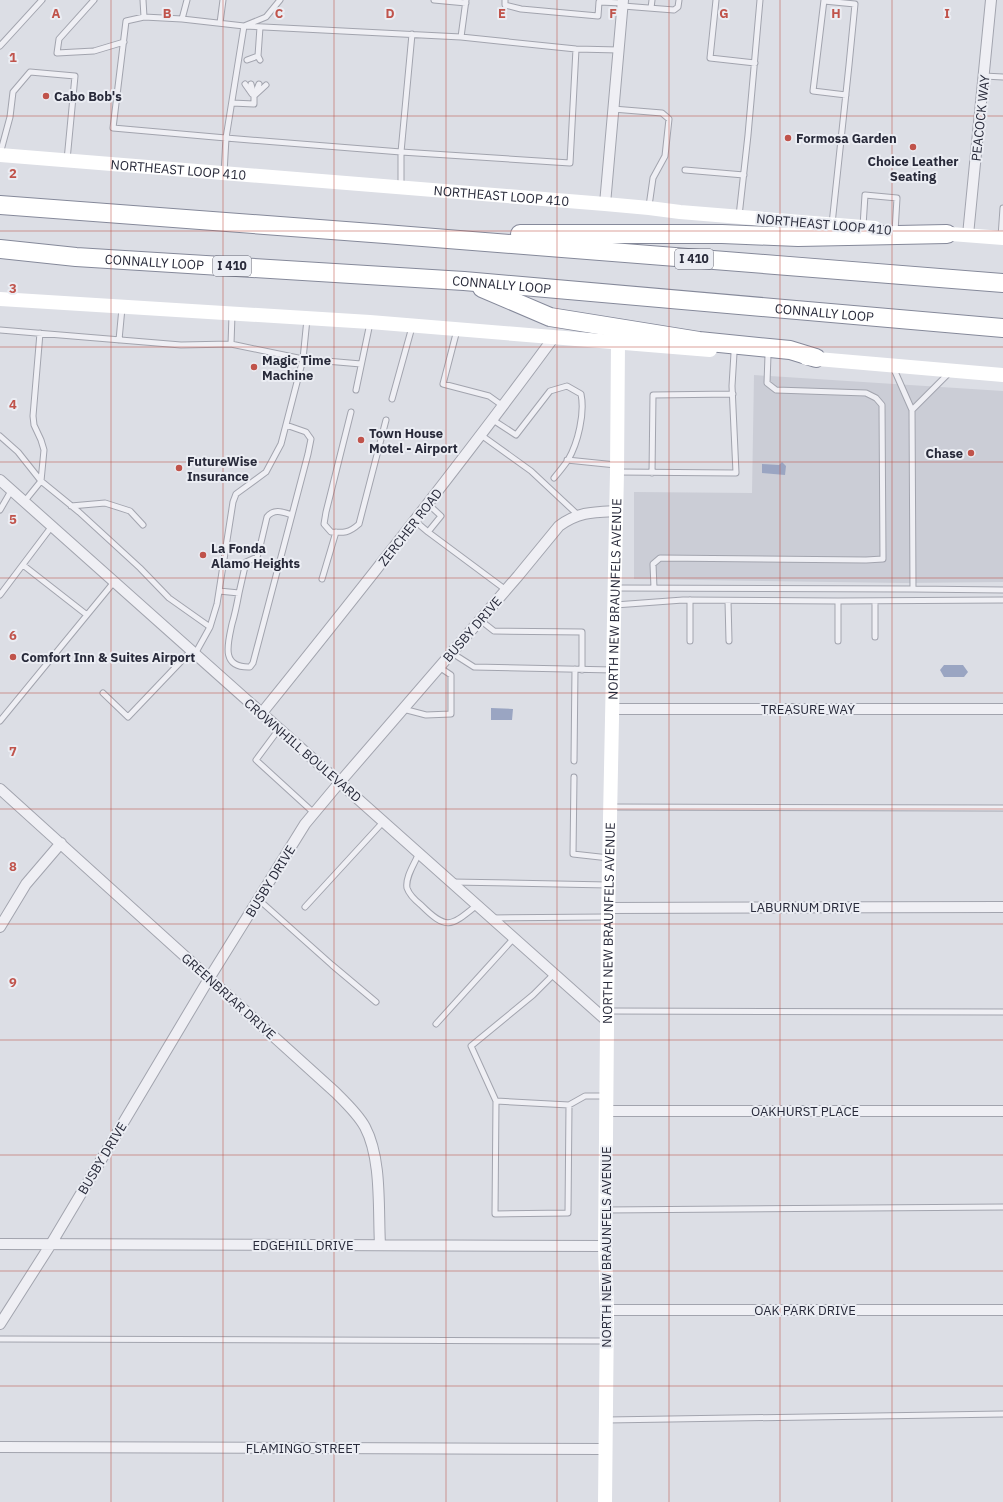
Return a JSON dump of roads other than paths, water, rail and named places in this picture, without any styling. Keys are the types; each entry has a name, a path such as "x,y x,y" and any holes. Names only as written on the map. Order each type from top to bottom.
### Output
{"highway":[{"name":"I 410","path":"0,205 1003,283"},
{"path":"385,234 722,234 798,237 895,233 947,234"},
{"name":"CONNALLY LOOP","path":"0,249 76,257 464,281 1003,328"},
{"path":"464,281 550,317 698,341 790,350 816,358"}],"main road":[{"name":"NORTHEAST LOOP 410","path":"0,155 605,204 680,212 863,227 895,233"},
{"path":"947,234 1002,238"},
{"path":"0,299 370,322 554,337 618,344 816,358 1003,375"},
{"name":"NORTH NEW BRAUNFELS AVENUE","path":"605,1502 607,1310 605,1246 608,885 618,344"}],"street":[{"name":"PEACOCK WAY","path":"968,236 992,0"},
{"path":"605,204 623,3"},
{"name":"ZERCHER ROAD","path":"261,714 415,521 504,406 554,337"},
{"name":"CROWNHILL BOULEVARD","path":"0,480 554,974 607,1016"},
{"name":"BUSBY DRIVE","path":"0,1324 50,1244 210,977 305,824 559,526 578,515 615,511"},
{"name":"TREASURE WAY","path":"612,709 1003,709"},
{"name":"GREENBRIAR DRIVE","path":"0,789 210,977 335,1092 365,1126 376,1158 380,1245"},
{"path":"0,928 26,884 61,843"},
{"name":"LABURNUM DRIVE","path":"608,912 1003,907"},
{"name":"OAKHURST PLACE","path":"606,1111 1003,1111"},
{"name":"EDGEHILL DRIVE","path":"0,1244 605,1246"},
{"name":"OAK PARK DRIVE","path":"607,1310 1003,1310"},
{"name":"FLAMINGO STREET","path":"0,1447 605,1449"}],"lane":[{"path":"0,46 42,0"},
{"path":"94,0 59,39 57,53 94,51 124,42"},
{"path":"143,0 144,17"},
{"path":"182,19 187,0"},
{"path":"220,23 223,0"},
{"path":"244,26 266,17 280,0"},
{"path":"434,0 466,1 461,37"},
{"path":"505,0 505,5 521,9 598,16 599,2 623,3 674,10 678,7 679,0"},
{"path":"651,8 652,0"},
{"path":"716,0 710,58 755,63"},
{"path":"739,217 760,0"},
{"path":"832,225 846,95 855,4 824,1 813,91 846,95"},
{"path":"576,49 570,163 401,152 114,128 126,21 144,17 182,19 244,26 461,37 576,49 618,50"},
{"path":"224,174 226,138 244,26"},
{"path":"250,60 262,59 260,27"},
{"path":"401,188 401,152 412,34"},
{"path":"0,155 10,117 13,92 30,72 75,76 66,161"},
{"path":"984,76 1003,77"},
{"path":"245,84 254,96"},
{"path":"232,103 254,104 251,84"},
{"path":"254,96 259,84"},
{"path":"254,96 266,85"},
{"path":"613,109 662,113 669,119 665,156 653,178 649,208"},
{"path":"685,170 744,175"},
{"path":"863,227 865,195 897,198 895,233"},
{"path":"1002,238 1003,208"},
{"path":"119,340 123,307"},
{"path":"231,344 232,314"},
{"path":"103,693 128,717 193,652 210,627 217,604 233,502 236,494 266,472 281,444 303,359 307,318"},
{"path":"356,390 370,322"},
{"path":"392,399 413,326"},
{"path":"457,329 443,384 489,396 504,406"},
{"path":"0,330 180,344 231,344 303,359 361,364"},
{"path":"24,502 41,481 44,450 34,425 33,416 40,333"},
{"path":"567,460 616,469 652,473 736,473 733,394 734,353"},
{"path":"654,588 653,564 660,558 883,559 882,405 876,398 866,394 776,390 766,383 768,355"},
{"path":"892,366 912,410 913,589"},
{"path":"912,410 950,371"},
{"path":"493,420 516,434 550,391 567,386 581,394 583,403 577,439 567,460 554,478"},
{"path":"652,473 653,394 733,394"},
{"path":"351,412 326,512 324,524 331,532 351,531 359,524 386,420"},
{"path":"286,425 306,432 311,439 308,454 292,515 253,663 250,667 235,664 229,658 227,648 246,562 257,557 267,517 270,513 275,511 292,515"},
{"path":"481,435 531,471 578,515"},
{"path":"0,436 18,452 41,481 140,568 169,598 210,627"},
{"path":"0,510 11,491"},
{"path":"71,506 105,503 130,511 144,525"},
{"path":"428,504 441,516 428,532"},
{"path":"415,521 506,590"},
{"path":"0,595 52,526"},
{"path":"322,578 336,532"},
{"path":"23,565 87,615"},
{"path":"0,721 114,582"},
{"path":"614,588 1003,590"},
{"path":"219,591 239,593"},
{"path":"614,605 690,600 1003,600"},
{"path":"690,600 690,641"},
{"path":"728,600 729,641"},
{"path":"838,601 838,641"},
{"path":"875,601 875,637"},
{"path":"480,620 494,631 582,632 582,670"},
{"path":"452,653 474,667 613,670"},
{"path":"403,709 426,715 451,714 451,675 439,667"},
{"path":"574,761 575,669"},
{"path":"279,729 256,760 314,813"},
{"path":"574,777 573,854 609,858"},
{"path":"610,807 1003,808"},
{"path":"305,907 384,821"},
{"path":"419,853 408,877 407,889 432,916 440,922 448,923 460,919 477,905"},
{"path":"452,882 608,885"},
{"path":"258,899 376,1002"},
{"path":"491,918 608,912"},
{"path":"436,1024 514,938"},
{"path":"554,974 533,995 471,1046 496,1101 495,1214 568,1213 569,1105"},
{"path":"607,1016 1003,1012"},
{"path":"496,1101 569,1105 585,1096 606,1096"},
{"path":"606,1210 1003,1207"},
{"path":"0,1339 606,1341"},
{"path":"606,1420 1003,1414"}],"water":[{"path":"782,462 786,466 785,475 762,473 762,464 779,465"},
{"path":"944,665 963,665 968,672 964,677 944,677 940,670"},
{"path":"491,708 513,709 512,720 491,720"}],"place":[{"name":"Cabo Bob's","path":"46,96"},
{"name":"Formosa Garden","path":"788,138"},
{"name":"Choice Leather Seating","path":"913,147"},
{"name":"Magic Time Machine","path":"254,367"},
{"name":"Town House Motel - Airport","path":"361,440"},
{"name":"Chase","path":"971,453"},
{"name":"FutureWise Insurance","path":"179,468"},
{"name":"La Fonda Alamo Heights","path":"203,555"},
{"name":"Comfort Inn & Suites Airport","path":"13,657"}]}
